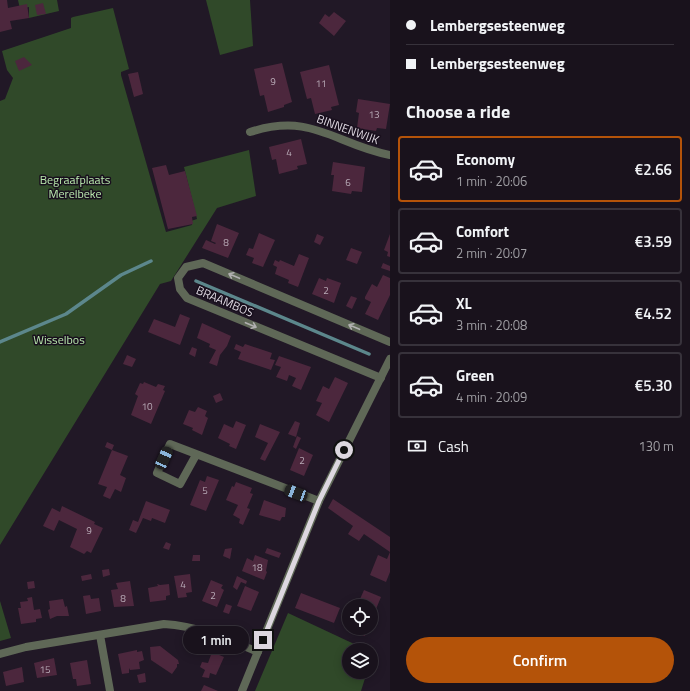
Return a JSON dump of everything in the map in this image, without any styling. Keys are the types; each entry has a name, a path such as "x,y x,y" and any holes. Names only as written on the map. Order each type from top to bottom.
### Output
{"street":[{"name":"BINNENWIJK","path":"250,132 270,126 300,125 327,132 378,153 390,155"},
{"name":"BRAAMBOS","path":"381,378 187,298 180,289 178,278 186,267 203,263 390,342"},
{"path":"242,691 319,501 390,359"},
{"path":"196,455 180,484 157,473 170,444 319,501"},
{"path":"0,654 26,647 164,624 184,625 206,631 258,652"},
{"path":"100,635 110,691"}],"green space":[{"path":"18,0 57,0 59,11 29,18 29,7 20,9"},
{"path":"206,0 250,0 253,46 220,55"},
{"path":"113,8 129,69 121,72 121,75 166,232 192,225 191,221 197,219 184,167 249,150 256,196 217,208 171,281 160,284 0,545 0,101 5,99 13,78 7,70 2,51 71,28 71,18 73,17"},
{"path":"0,601 11,638 0,641"},
{"path":"288,613 352,643 342,643 342,679 365,679 361,691 255,691"}],"building":[{"path":"0,0 7,0 8,8 27,4 29,18 10,21 12,29 0,32"},
{"path":"43,3 46,14 37,15 35,5"},
{"path":"334,12 346,21 334,36 319,23 325,14 329,17"},
{"path":"24,57 32,65 19,71 15,61"},
{"path":"282,63 292,102 284,105 284,107 268,112 264,95 260,96 254,69"},
{"path":"329,65 339,105 331,107 332,110 315,114 311,98 307,99 300,72"},
{"path":"138,72 143,94 134,97 128,74"},
{"path":"358,99 390,104 386,129 377,128 376,131 357,128 359,113 356,112"},
{"path":"301,139 307,164 297,166 298,169 279,174 276,159 272,160 269,147"},
{"path":"333,162 365,167 362,192 352,191 351,194 332,191 334,175 331,175"},
{"path":"166,165 169,175 185,171 197,216 192,217 193,224 168,229 152,168"},
{"path":"217,224 239,233 228,258 202,248 206,240 215,244 216,243 211,241"},
{"path":"259,233 275,240 263,267 252,263 254,258 246,255 249,248 253,249"},
{"path":"317,234 324,237 320,245 314,242"},
{"path":"390,234 390,257 387,256 388,252 384,250"},
{"path":"351,248 362,252 357,264 346,260"},
{"path":"299,254 309,258 298,287 288,283 289,280 275,274 277,267 273,265 275,260 279,262 280,260 294,266"},
{"path":"383,263 390,266 390,271 381,268"},
{"path":"383,275 390,278 390,295 378,320 365,314 371,302 365,299 365,297 372,284 377,287"},
{"path":"319,278 326,281 327,278 341,283 334,303 312,294"},
{"path":"351,296 357,298 352,309 346,306"},
{"path":"180,314 190,318 180,345 148,332 154,319 175,327"},
{"path":"202,323 231,336 227,346 220,355 217,366 209,363 216,350 209,347 210,344 197,338"},
{"path":"236,344 243,347 245,344 272,353 270,359 275,360 271,370 238,359 241,352 234,349"},
{"path":"192,347 197,349 195,357 189,354"},
{"path":"127,355 136,359 132,367 123,364"},
{"path":"279,356 311,367 301,390 292,386 296,378 289,375 287,381 276,377 281,367 275,365"},
{"path":"335,377 348,383 329,422 316,415 322,403 316,401 323,386 329,389"},
{"path":"144,382 156,387 158,384 165,386 163,390 165,391 151,424 131,415 138,396 135,394 140,383 143,384"},
{"path":"220,393 223,400 216,403 213,396"},
{"path":"198,407 207,411 205,416 208,418 202,435 192,430 193,428 183,424 189,410 195,412"},
{"path":"236,421 246,425 236,449 218,438 224,424 233,428"},
{"path":"295,421 300,423 296,437 288,434"},
{"path":"260,424 280,432 265,461 260,459 268,443 255,437"},
{"path":"297,436 301,438 296,449 293,447"},
{"path":"107,442 114,445 112,450 105,447"},
{"path":"299,448 313,455 304,476 290,470"},
{"path":"112,450 128,456 120,475 126,478 121,492 115,489 110,499 103,496 107,487 98,484"},
{"path":"207,476 219,480 206,511 190,505 200,480 205,482"},
{"path":"236,482 252,488 250,493 253,494 247,508 250,509 243,525 239,523 240,519 233,515 238,505 226,500 232,486 234,487"},
{"path":"333,499 390,537 390,552 364,534 359,541 348,534 353,526 328,508"},
{"path":"264,500 286,508 285,517 282,517 280,521 259,515"},
{"path":"146,501 170,510 165,523 152,518 151,521 143,518 136,533 129,530 133,520 138,522"},
{"path":"62,506 95,522 94,524 103,528 91,553 87,551 84,554 70,547 77,529 59,520 54,531 43,526 52,508 60,512"},
{"path":"166,542 171,544 169,550 163,548"},
{"path":"232,548 230,559 223,556 225,549"},
{"path":"267,548 281,553 279,558 265,553"},
{"path":"390,552 390,572 386,582 370,575 378,555 387,559"},
{"path":"193,555 200,555 200,561 192,561"},
{"path":"255,555 268,560 267,572 264,580 242,571 247,558 253,561"},
{"path":"109,569 110,575 103,577 102,570"},
{"path":"91,574 92,579 82,581 81,576"},
{"path":"190,574 192,592 186,593 187,597 178,598 174,576"},
{"path":"237,576 247,581 246,584 241,582 237,590 233,587"},
{"path":"211,580 223,585 221,588 224,590 217,607 202,601"},
{"path":"34,581 35,588 28,589 27,582"},
{"path":"130,581 134,606 114,607 111,590 118,589 116,583"},
{"path":"157,584 169,584 170,595 166,596 166,600 150,602 148,588 158,586"},
{"path":"245,586 259,592 251,611 237,606"},
{"path":"364,590 381,597 378,604 378,599 360,599"},
{"path":"301,593 340,608 334,623 295,608"},
{"path":"90,595 91,599 99,598 101,611 86,614 83,596"},
{"path":"32,597 34,610 40,609 42,618 36,619 36,622 21,624 18,608 21,608 20,602 28,601 27,598"},
{"path":"63,599 65,607 67,606 69,616 57,616 50,619 48,610 50,609 49,601"},
{"path":"226,604 232,606 229,614 223,612"},
{"path":"160,646 178,660 179,664 177,664 177,667 172,674 151,660 150,647"},
{"path":"137,650 137,652 142,651 144,660 139,662 140,669 130,670 129,668 129,673 122,674 118,654"},
{"path":"212,652 224,657 216,675 210,673 209,678 202,677 205,670 200,667 202,662 208,663"},
{"path":"54,658 57,675 37,678 34,663"},
{"path":"87,660 91,684 77,686 76,679 73,679 70,663"},
{"path":"22,667 24,682 6,686 3,672"},
{"path":"145,673 146,682 139,683 137,675"},
{"path":"204,685 218,691 201,691"}],"waterway":[{"path":"0,342 66,314 121,275 151,261"},
{"path":"196,281 369,354"}],"route":[{"path":"263,640 319,501 344,450"}],"park label":[{"name":"Begraafplaats Merelbeke","path":"75,186"},
{"name":"Wisselbos","path":"59,339"}]}
